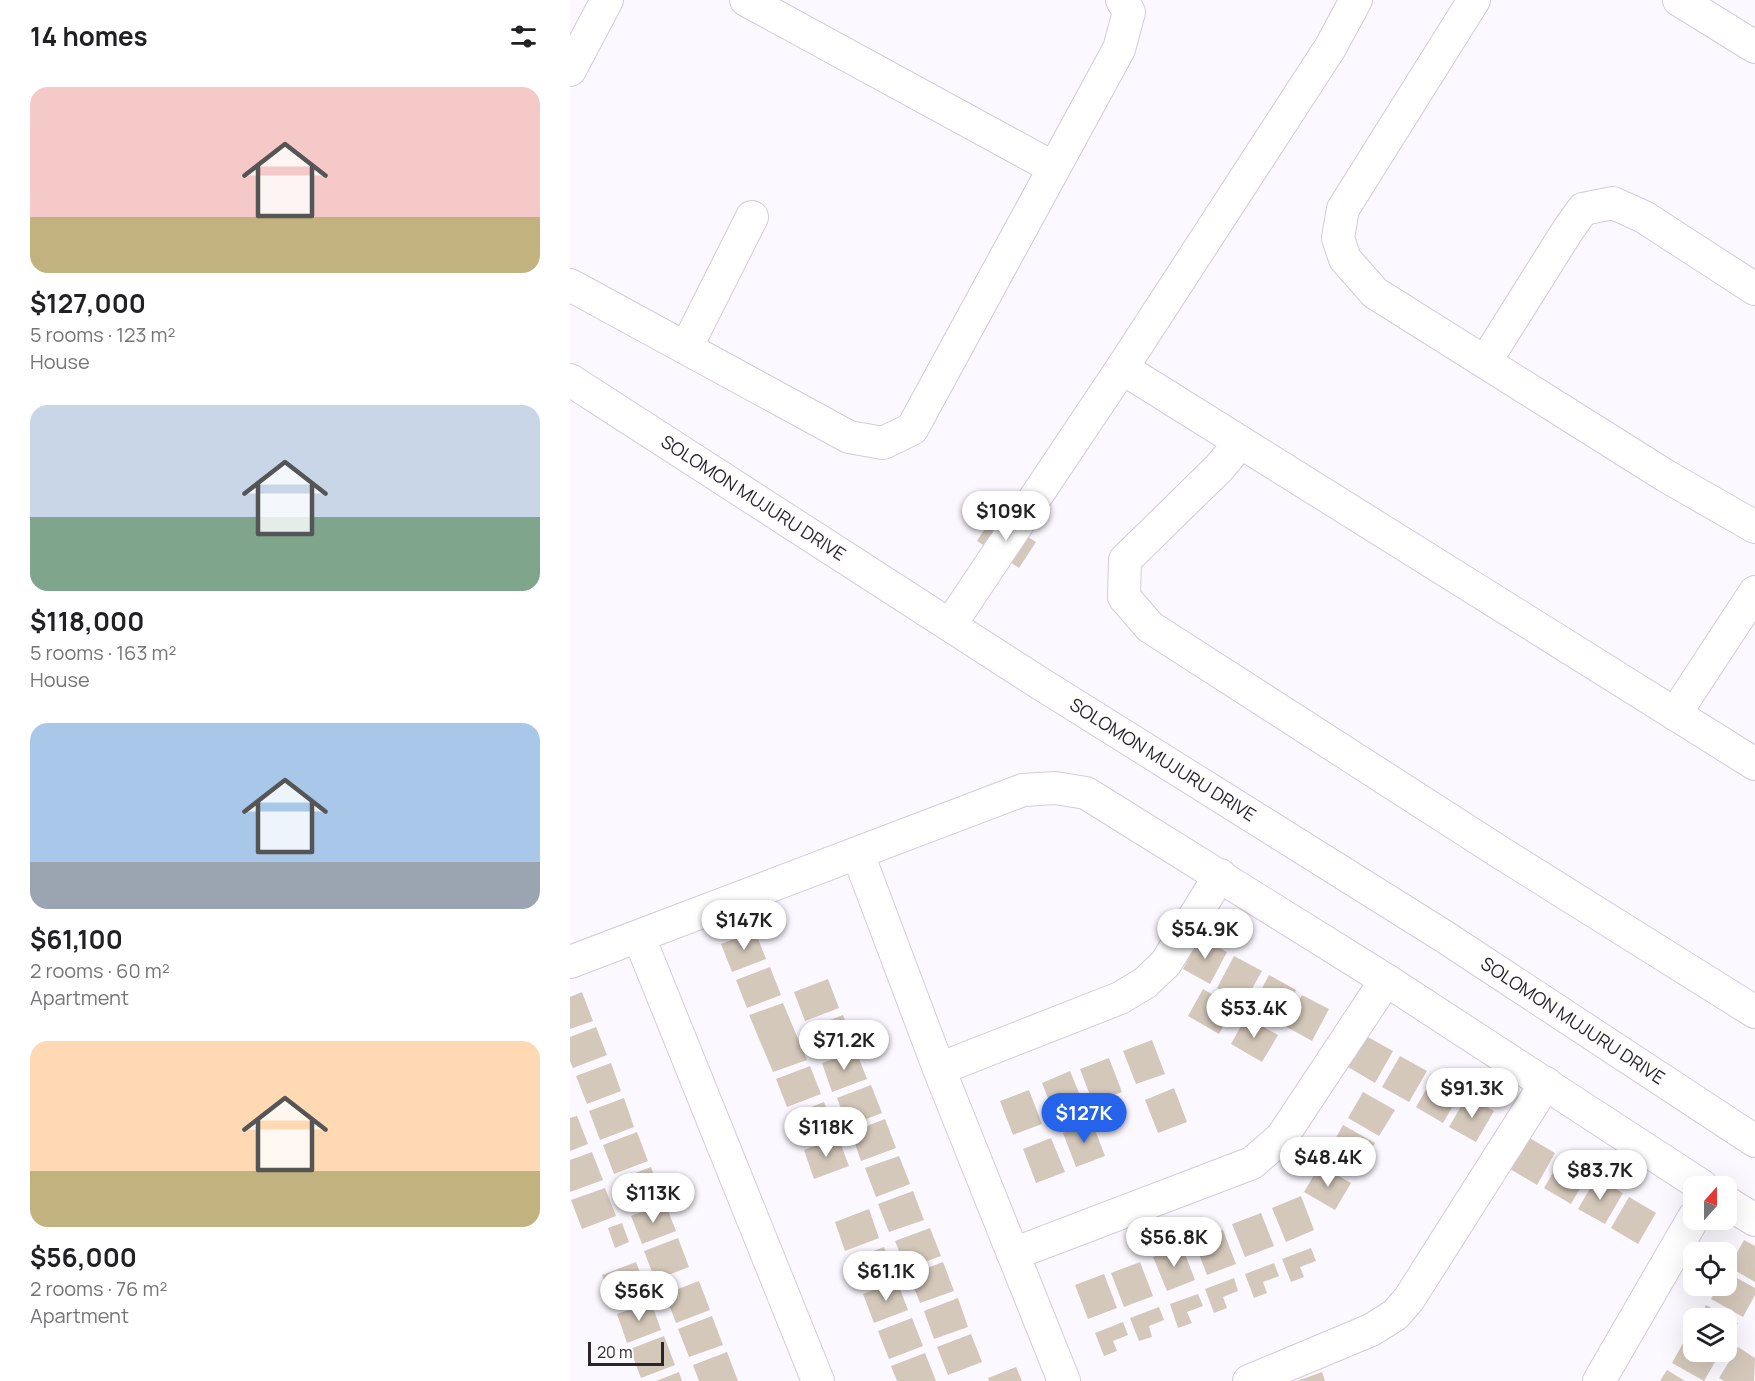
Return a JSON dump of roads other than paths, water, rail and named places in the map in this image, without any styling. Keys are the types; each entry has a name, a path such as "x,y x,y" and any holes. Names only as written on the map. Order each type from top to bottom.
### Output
{"street":[{"path":"570,69 607,0"},
{"path":"746,0 1054,168"},
{"path":"570,285 849,437 883,443 912,429 1119,49 1129,12 1122,0"},
{"path":"950,625 1122,368 1330,48 1356,0"},
{"path":"1474,0 1343,209 1338,238 1345,259 1375,293 1666,476 1755,526"},
{"path":"1679,0 1755,47"},
{"path":"1485,362 1568,230 1584,209 1613,203 1644,217 1755,289"},
{"path":"686,348 752,217"},
{"path":"1122,368 1755,764"},
{"name":"SOLOMON MUJURU DRIVE","path":"570,380 950,625 1435,931 1755,1140"},
{"path":"1240,443 1219,468 1125,560 1124,597 1150,627 1498,851 1755,1012"},
{"path":"1675,714 1755,592"},
{"path":"570,962 639,938 1023,790 1055,788 1086,793 1386,980 1687,1176"},
{"path":"858,854 939,1069 1064,1381"},
{"path":"939,1069 1120,998 1145,983 1166,963 1220,875"},
{"path":"639,938 818,1381"},
{"path":"1013,1254 1252,1163 1282,1137 1386,980"},
{"path":"1249,1381 1371,1330 1395,1315 1409,1299 1546,1083"},
{"path":"1737,1209 1755,1220"},
{"path":"1599,1381 1686,1230"}]}
